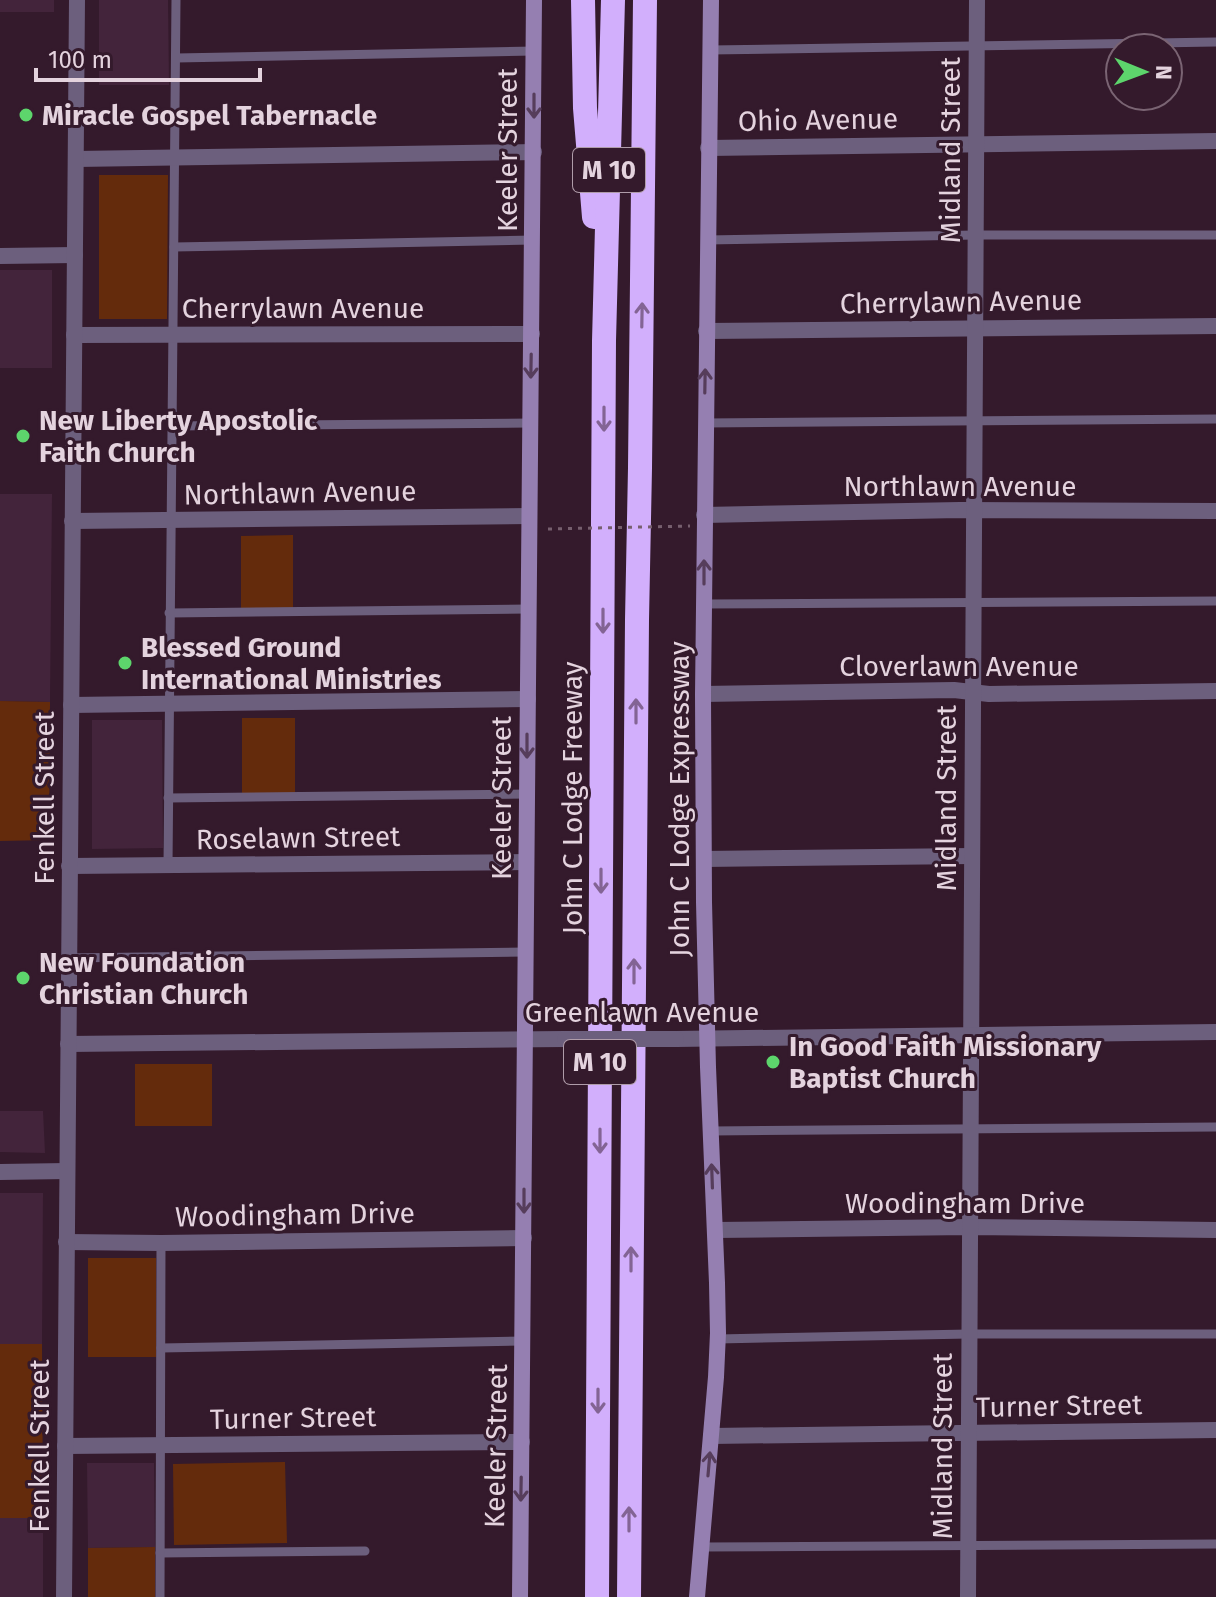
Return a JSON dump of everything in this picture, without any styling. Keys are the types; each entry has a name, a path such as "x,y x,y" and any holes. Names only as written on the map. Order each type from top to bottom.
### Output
{"highway":[{"path":"583,0 585,108 604,341"},
{"name":"John C Lodge Freeway","path":"597,1597 604,341 613,0"},
{"name":"M 10","path":"629,1597 636,651 645,0"},
{"path":"645,124 661,0"}],"main road":[{"name":"Keeler Street","path":"520,1597 534,0"},
{"name":"John C Lodge Expressway","path":"697,1597 718,1339 708,1038 703,694 711,0"}],"street":[{"name":"Fenkell Street","path":"64,1597 77,0"},
{"name":"Midland Street","path":"968,1597 977,0"},
{"name":"Ohio Avenue","path":"708,148 1216,141"},
{"path":"76,159 534,152"},
{"path":"0,256 75,255"},
{"name":"Cherrylawn Avenue","path":"706,331 1216,326"},
{"name":"Cherrylawn Avenue","path":"74,335 532,334"},
{"name":"Northlawn Avenue","path":"704,515 974,510 1216,511"},
{"name":"Northlawn Avenue","path":"72,521 529,516"},
{"name":"Cloverlawn Avenue","path":"703,694 954,690 989,694 1216,691"},
{"path":"71,705 528,699"},
{"path":"704,859 972,856"},
{"name":"Roselawn Street","path":"69,866 526,862"},
{"name":"Greenlawn Avenue","path":"68,1044 1216,1032"},
{"path":"0,1172 67,1171"},
{"name":"Woodingham Drive","path":"715,1230 969,1227 1216,1230"},
{"name":"Woodingham Drive","path":"66,1242 524,1238"},
{"name":"Turner Street","path":"711,1436 1216,1430"},
{"name":"Turner Street","path":"65,1446 522,1442"}],"lane":[{"path":"168,865 176,0"},
{"path":"710,50 1216,42"},
{"path":"176,58 534,51"},
{"path":"707,240 1216,235"},
{"path":"174,247 533,240"},
{"path":"705,423 1216,419"},
{"path":"172,426 530,423"},
{"path":"703,604 1216,601"},
{"path":"169,613 528,609"},
{"path":"168,798 527,794"},
{"path":"68,958 525,952"},
{"path":"711,1131 1216,1127"},
{"path":"160,1597 161,1243"},
{"path":"718,1339 969,1334 1216,1334"},
{"path":"161,1348 523,1341"},
{"path":"702,1547 1216,1544"},
{"path":"160,1553 365,1551"}],"path":[{"path":"548,529 690,526"}],"shaded area":[{"path":"0,0 54,0 54,12 0,12"},
{"path":"99,0 168,0 169,85 99,85"},
{"path":"99,175 168,175 167,319 99,319"},
{"path":"0,270 52,270 52,368 0,368"},
{"path":"0,494 52,494 50,702 0,701"},
{"path":"293,535 293,612 241,612 241,536"},
{"path":"0,701 50,702 49,840 0,841"},
{"path":"242,718 295,718 295,794 242,795"},
{"path":"92,720 162,720 163,848 92,849"},
{"path":"135,1064 212,1064 212,1126 135,1126"},
{"path":"0,1111 43,1111 45,1153 0,1152"},
{"path":"0,1193 43,1193 42,1344 0,1344"},
{"path":"88,1258 156,1258 156,1357 88,1357"},
{"path":"0,1344 42,1344 43,1518 0,1518"},
{"path":"285,1462 287,1543 174,1545 173,1464"},
{"path":"87,1463 154,1463 155,1547 88,1548"},
{"path":"0,1518 43,1518 43,1597 0,1597"},
{"path":"155,1547 155,1597 88,1597 88,1548"}],"place":[{"name":"Miracle Gospel Tabernacle","path":"26,115"},
{"name":"New Liberty Apostolic Faith Church","path":"23,436"},
{"name":"Blessed Ground International Ministries","path":"125,663"},
{"name":"New Foundation Christian Church","path":"23,978"},
{"name":"In Good Faith Missionary Baptist Church","path":"773,1062"}]}
